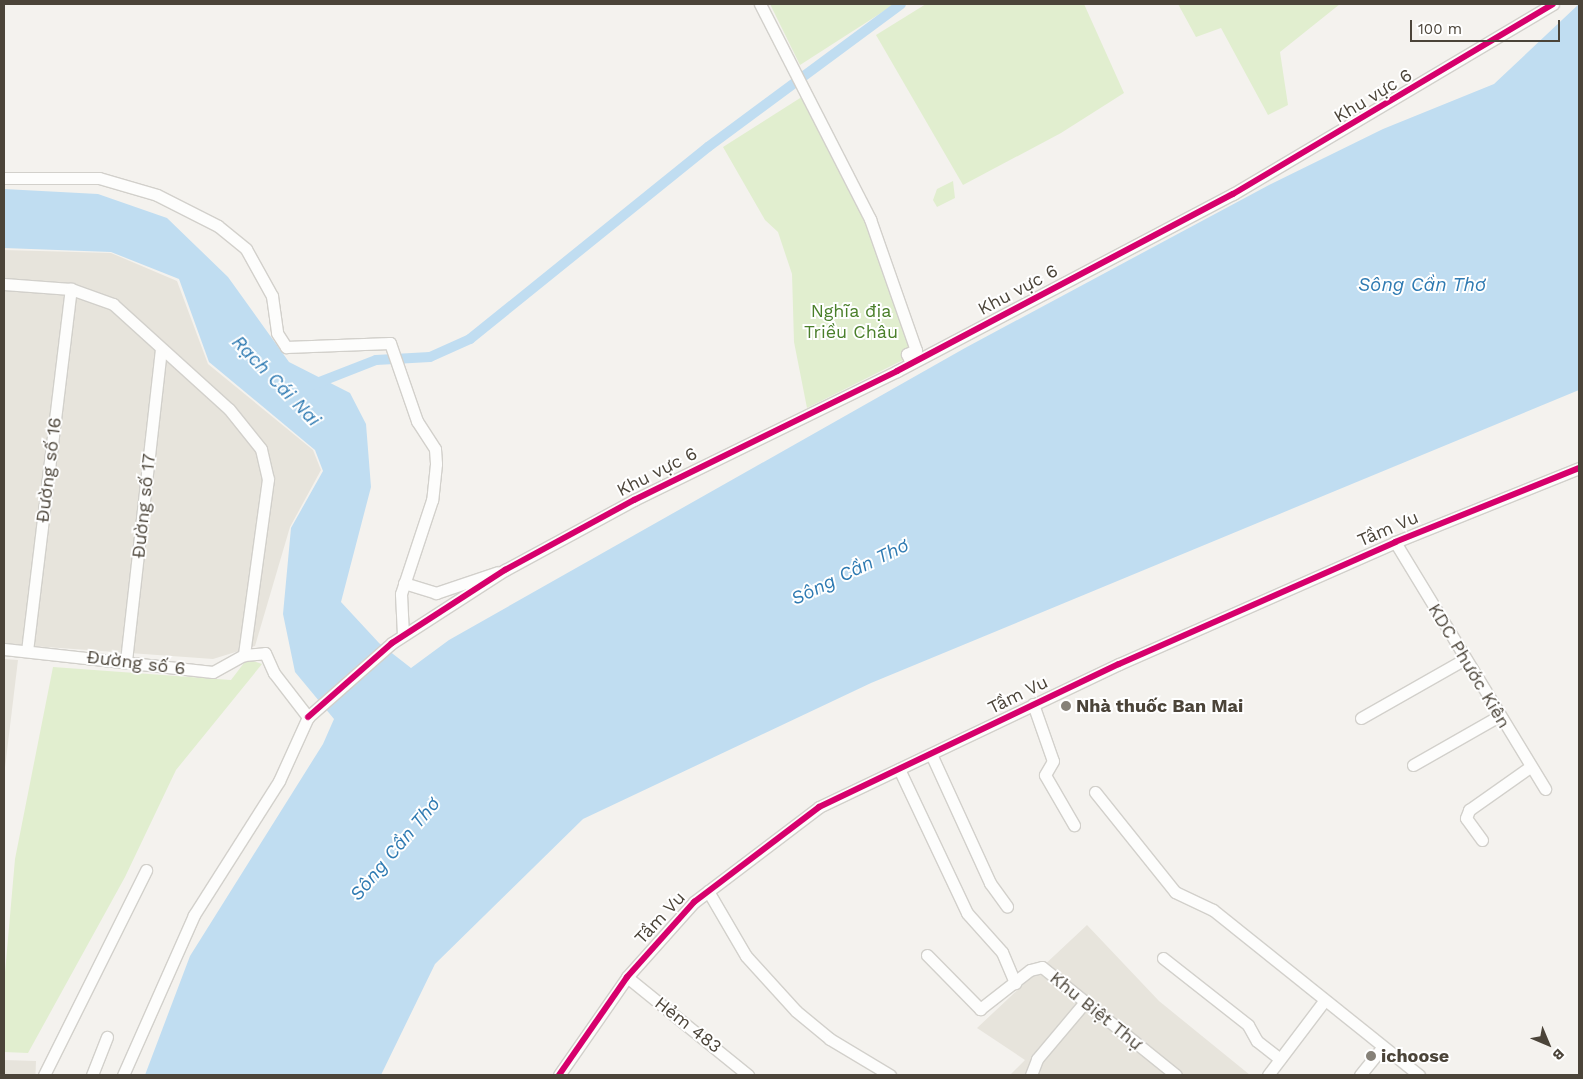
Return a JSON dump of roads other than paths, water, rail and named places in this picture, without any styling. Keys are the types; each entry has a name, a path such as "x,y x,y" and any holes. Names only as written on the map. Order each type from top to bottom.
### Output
{"street":[{"path":"760,4 794,74 870,219 916,350 907,354 911,363"},
{"name":"Khu vực 6","path":"308,717 392,643 505,570 634,500 911,363 1232,194 1553,4"},
{"path":"4,178 99,178 157,194 218,226 246,249 260,267 272,296 277,333 286,347 390,343 406,378 417,421 434,448 436,464 432,500 404,583 403,635"},
{"path":"4,284 71,289 113,304 161,352 230,409 261,449 268,479 244,655"},
{"name":"Đường số 16","path":"27,651 71,289"},
{"name":"Đường số 17","path":"126,661 161,352"},
{"name":"Tầm Vu","path":"558,1075 627,977 708,891 819,807 1033,704 1395,542 1579,468"},
{"name":"KDC Phước Kiên","path":"1395,542 1545,789"},
{"path":"404,583 436,593 505,570"},
{"name":"Đường số 6","path":"4,649 213,672 244,655 265,653 274,673 308,717"},
{"path":"1361,718 1465,659"},
{"path":"1033,704 1053,761 1045,775 1074,825"},
{"path":"1413,765 1499,716"},
{"path":"123,1075 194,915 274,786 308,717"},
{"path":"931,754 986,875 1007,906"},
{"path":"1482,840 1466,818 1468,810 1530,767"},
{"path":"899,769 967,913 1002,952 1016,983"},
{"path":"1095,792 1175,892 1213,910 1324,1001 1419,1075"},
{"path":"44,1075 146,870"},
{"path":"708,891 746,956 796,1011 830,1039 890,1075"},
{"name":"Khu Biệt Thự","path":"927,955 980,1009 1016,983 1030,970 1042,968 1176,1075"},
{"path":"1163,958 1248,1025 1262,1046 1280,1059"},
{"name":"Hẻm 483","path":"627,977 748,1075"},
{"path":"1268,1075 1324,1001"},
{"path":"1031,1075 1037,1060 1085,1002"},
{"path":"92,1075 107,1037"},
{"path":"1360,1075 1383,1047"}],"water":[{"name":"Sông Cần Thơ","path":"1579,4 1579,390 871,683 583,819 435,964 381,1075 145,1075 190,956 323,744 334,719 295,672 283,614 291,528 323,471 315,450 209,362 179,279 111,252 4,248 4,189 98,194 167,218 228,277 289,362 350,393 366,424 371,487 341,602 379,643 411,668 449,640 965,348 1269,185 1383,129 1494,84"}],"waterway":[{"path":"312,385 376,360 430,357 470,339 708,147 901,4"}],"place":[{"name":"Nhà thuốc Ban Mai","path":"1066,706"},
{"name":"ichoose","path":"1371,1056"}],"park label":[{"name":"Nghĩa địa Triều Châu","path":"851,322"}],"water label":[{"name":"Rạch Cái Nai","path":"276,381"}]}
